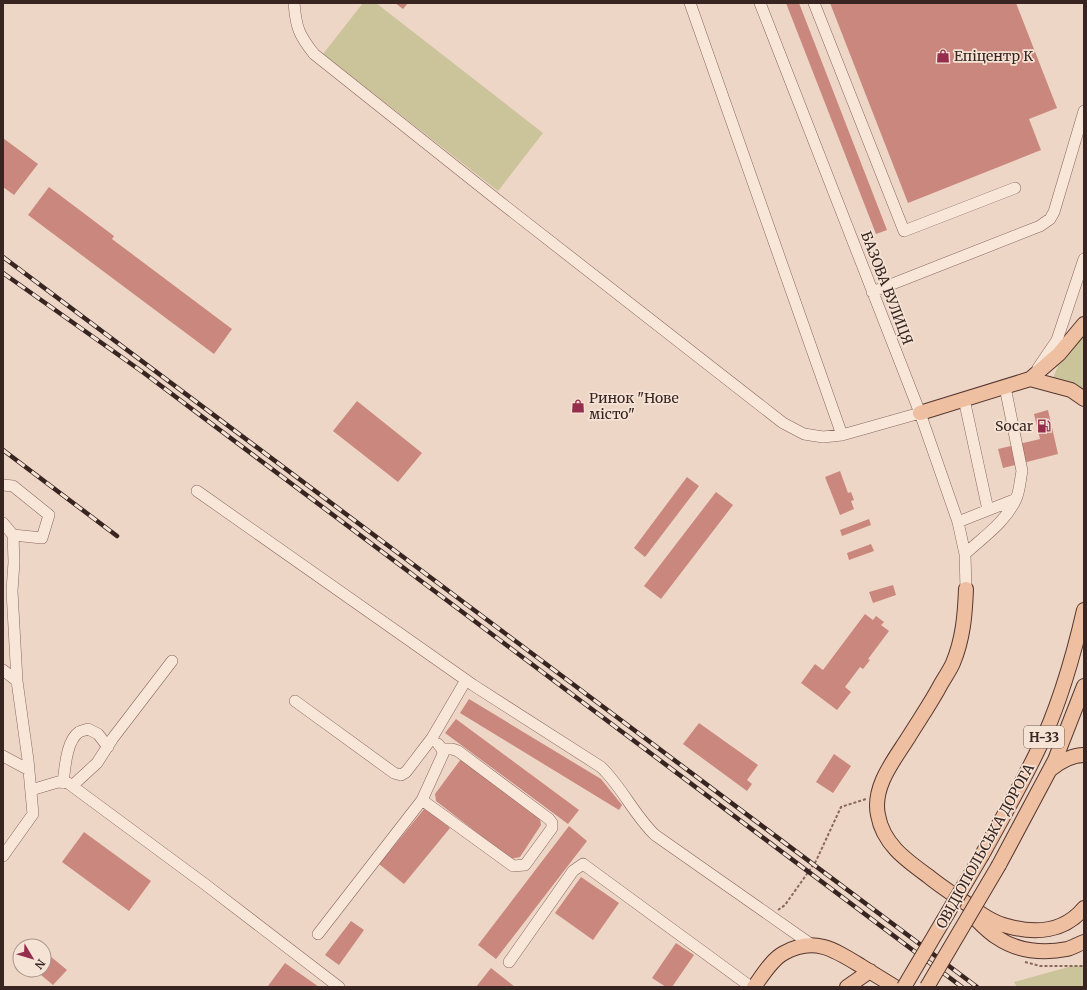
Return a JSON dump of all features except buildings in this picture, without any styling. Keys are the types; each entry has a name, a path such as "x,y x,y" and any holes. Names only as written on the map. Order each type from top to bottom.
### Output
{"main road":[{"path":"920,413 1030,379 1059,354 1084,324"},
{"path":"1030,379 1071,390 1084,399"},
{"path":"966,589 965,618 952,664 932,700 885,775 878,795 877,814 882,831 891,845 903,857 985,916 1002,925 1018,929 1041,931 1056,928 1070,921 1084,908"},
{"name":"ОВІДІОПОЛЬСЬКА ДОРОГА","path":"904,987 982,855 1026,774 1047,729 1065,680 1084,610"},
{"name":"ОВІДІОПОЛЬСЬКА ДОРОГА","path":"927,987 999,865 1049,771 1065,736 1084,686"},
{"path":"1049,771 1068,758 1084,755"},
{"path":"933,880 996,937 1009,944 1025,950 1045,951 1066,949 1084,942"},
{"path":"754,987 774,961 783,953 799,946 812,945 826,947 840,953 895,987"},
{"path":"847,987 870,971"}],"street":[{"path":"294,3 296,21 302,39 314,54 783,423 804,434 823,437 842,435 920,413"},
{"path":"690,3 842,435"},
{"name":"БАЗОВА ВУЛИЦЯ","path":"760,3 920,413 958,522 964,554 966,589"},
{"path":"814,3 904,231 1015,188"},
{"path":"872,292 1040,226 1050,219 1054,212 1084,111"},
{"path":"1030,379 1058,340 1084,259"},
{"path":"964,554 1006,515 1016,499 1020,484 1022,471 1005,387"},
{"path":"964,399 988,510"},
{"path":"3,485 13,486 50,515 42,538 13,535"},
{"path":"197,491 466,680 601,768 611,777 644,825 655,835 812,945"},
{"path":"958,522 1016,499"},
{"path":"3,523 13,535 13,618 17,682 29,770 33,814 3,856"},
{"path":"68,785 97,763 108,746 172,661"},
{"path":"3,670 17,682"},
{"path":"295,701 394,774 401,775 406,772 432,738 466,680"},
{"path":"68,785 68,755 71,743 78,733 88,729 98,734 108,746"},
{"path":"318,934 422,800 443,754 442,749 432,738"},
{"path":"422,800 513,866 525,865 552,828 552,823 549,819 458,751 452,749 442,749"},
{"path":"3,756 29,770"},
{"path":"31,790 58,782 68,785 206,885 339,987"},
{"path":"509,962 573,871 583,864 751,987"}],"path":[{"path":"770,915 785,905 813,865 841,807 878,795"}],"shaded area":[{"path":"363,3 376,3 543,133 498,191 323,54"},
{"path":"1084,332 1084,395 1057,382 1053,378 1058,366"},
{"path":"1072,966 1084,966 1084,987 1017,987 1014,982"}],"railway":[{"path":"3,257 977,987"},
{"path":"3,273 144,373 962,987"},
{"path":"3,450 117,536"}],"place":[{"name":"Епіцентр К","path":"943,56"},
{"name":"Ринок \"Нове місто\"","path":"578,406"},
{"name":"Socar","path":"1044,426"}]}
